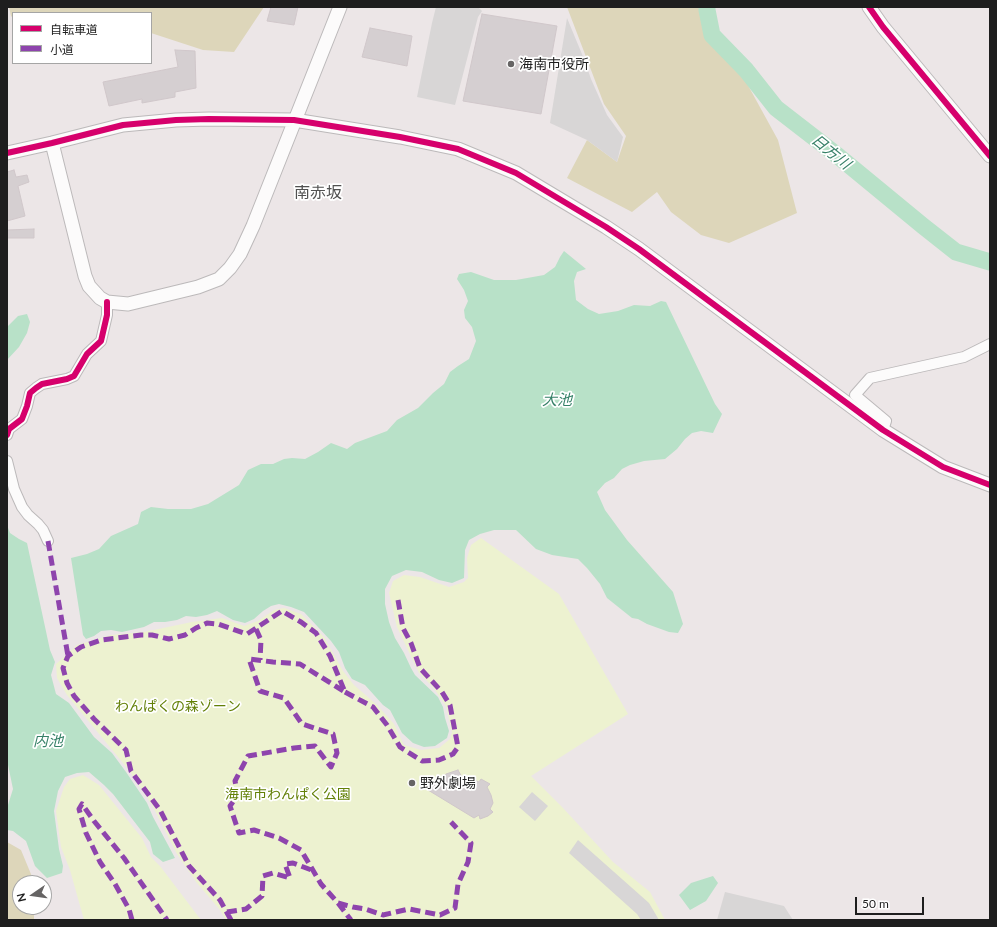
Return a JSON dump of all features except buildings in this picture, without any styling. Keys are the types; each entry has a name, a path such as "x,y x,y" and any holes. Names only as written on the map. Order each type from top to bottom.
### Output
{"street":[{"path":"52,143 85,276 90,286 100,298 107,302 128,304 198,287 219,279 230,268 240,254 253,226 340,7"},
{"path":"869,7 883,27 990,156"},
{"path":"7,153 123,125 176,120 209,119 294,120 400,137 458,149 516,172 606,227 639,249 882,430 943,467 990,485"},
{"path":"7,435 9,429 22,419 30,393 42,384 67,379 74,376 87,354 101,341 107,314 107,302"},
{"path":"882,430 886,421 855,395 870,378 964,357 990,344"},
{"path":"7,461 14,489 22,507 43,530 48,541"}],"shaded area":[{"path":"9,7 264,7 234,52 203,50 152,33 152,12 12,12 12,17"},
{"path":"436,7 478,7 482,11 478,17 455,105 417,97"},
{"path":"567,7 705,7 778,140 797,213 729,243 701,235 671,212 657,192 632,212 567,178 587,140 617,162 626,136 604,104"},
{"path":"567,18 607,115 623,137 617,162 587,140 550,123"},
{"path":"532,792 548,806 535,821 519,807"},
{"path":"578,840 649,903 659,920 641,920 637,914 569,853"},
{"path":"7,842 21,850 31,875 12,875 12,915 34,915 34,920 7,920"},
{"path":"725,892 784,906 793,920 717,920"}],"green space":[{"name":"海南市わんぱく公園","path":"481,538 559,594 628,714 531,776 613,862 650,892 665,920 226,920 220,910 197,883 177,854 152,805 128,769 67,695 57,678 56,664 77,645 111,635 144,632 192,622 222,618 244,626 258,621 274,610 284,608 301,614 324,637 343,671 354,685 377,705 394,724 404,745 421,750 439,748 450,739 452,732 446,706 433,687 419,673 397,627 389,593 393,581 404,575 420,577 449,587 464,582 468,578 467,558 471,545"},
{"path":"83,775 99,785 142,838 151,857 160,866 201,920 84,920 70,870 61,847 56,811 64,787 70,779"}],"water":[{"name":"大池","path":"564,251 586,269 577,272 574,281 576,300 588,309 599,314 618,311 634,305 650,306 661,301 666,302 715,404 722,414 713,433 701,431 692,433 665,459 644,461 630,465 622,469 614,478 605,483 597,492 605,510 627,540 673,592 683,624 678,633 669,632 632,618 607,598 600,584 578,559 552,555 536,549 516,530 494,530 480,534 469,540 465,550 464,578 452,583 439,580 422,572 406,570 392,576 385,589 385,604 389,622 395,638 415,675 438,697 443,707 449,731 447,738 435,746 424,747 413,743 402,733 390,710 383,705 365,685 352,679 345,668 339,652 331,641 304,612 291,607 279,604 271,606 254,619 245,623 233,620 217,611 196,617 186,616 177,620 154,622 144,627 122,632 111,630 101,631 86,639 83,635 71,558 99,549 111,536 138,524 141,512 151,507 191,509 208,504 239,485 248,470 261,464 273,464 284,459 292,458 305,459 331,443 347,449 355,443 387,431 397,420 418,408 444,384 450,372 469,359 476,341 472,327 465,318 464,310 468,301 464,290 457,279 459,274 471,272 494,280 516,280 544,275 555,267"},
{"path":"27,314 30,322 27,333 19,347 7,360 7,327 18,316"},
{"name":"内池","path":"7,525 10,533 27,543 50,650 55,662 51,675 56,694 69,703 94,737 112,753 126,772 147,803 175,858 163,862 153,854 150,842 113,794 89,772 77,773 65,777 58,791 54,811 59,849 63,866 62,873 52,876 52,875 44,875 35,866 26,841 13,831 7,830 7,807 13,789 7,760"},
{"path":"713,876 718,883 706,901 690,910 679,895 691,883"}],"waterway":[{"name":"日方川","path":"707,7 712,35 746,70 776,108 838,156 956,252 990,262"}],"marked path":[{"path":"48,541 68,656"},
{"path":"345,692 373,707 387,725 400,747 422,761 439,760 453,754 458,747 450,705 442,692 420,668 411,643 403,628 398,600"},
{"path":"231,920 220,900 189,866 160,810 131,771 126,750 94,719 74,696 67,683 63,668 68,656 81,647 101,640 141,635 152,635 169,639 185,635 207,623 218,624 247,634 282,611 316,633 330,656 345,692 300,664 249,659 260,691 284,698 302,724 333,734 337,753 331,767 315,746 248,756 235,781 238,795 230,806 239,833 254,830 279,838 301,850 321,884 338,903 383,915 409,909 440,915 455,908 458,884 468,862 471,843 451,822"},
{"path":"256,629 261,640 260,660"},
{"path":"132,920 129,909 115,884 100,862 86,833 79,809 82,804 124,858 167,920"},
{"path":"227,912 246,909 262,896 263,876 273,873 290,878 285,864 293,863 314,871"},
{"path":"338,903 351,920"}],"cycle path":[{"path":"869,7 883,27 990,156"},
{"path":"7,153 123,125 176,120 209,119 294,120 400,137 458,149 516,173 606,227 639,249 883,430 943,467 990,485"},
{"path":"7,435 9,429 22,419 30,393 42,384 67,379 74,376 87,354 101,341 107,315 107,302"}],"place":[{"name":"海南市役所","path":"511,64"},
{"name":"野外劇場","path":"412,783"}],"district":[{"name":"南赤坂","path":"318,193"}],"park label":[{"name":"わんぱくの森ゾーン","path":"178,706"}]}
